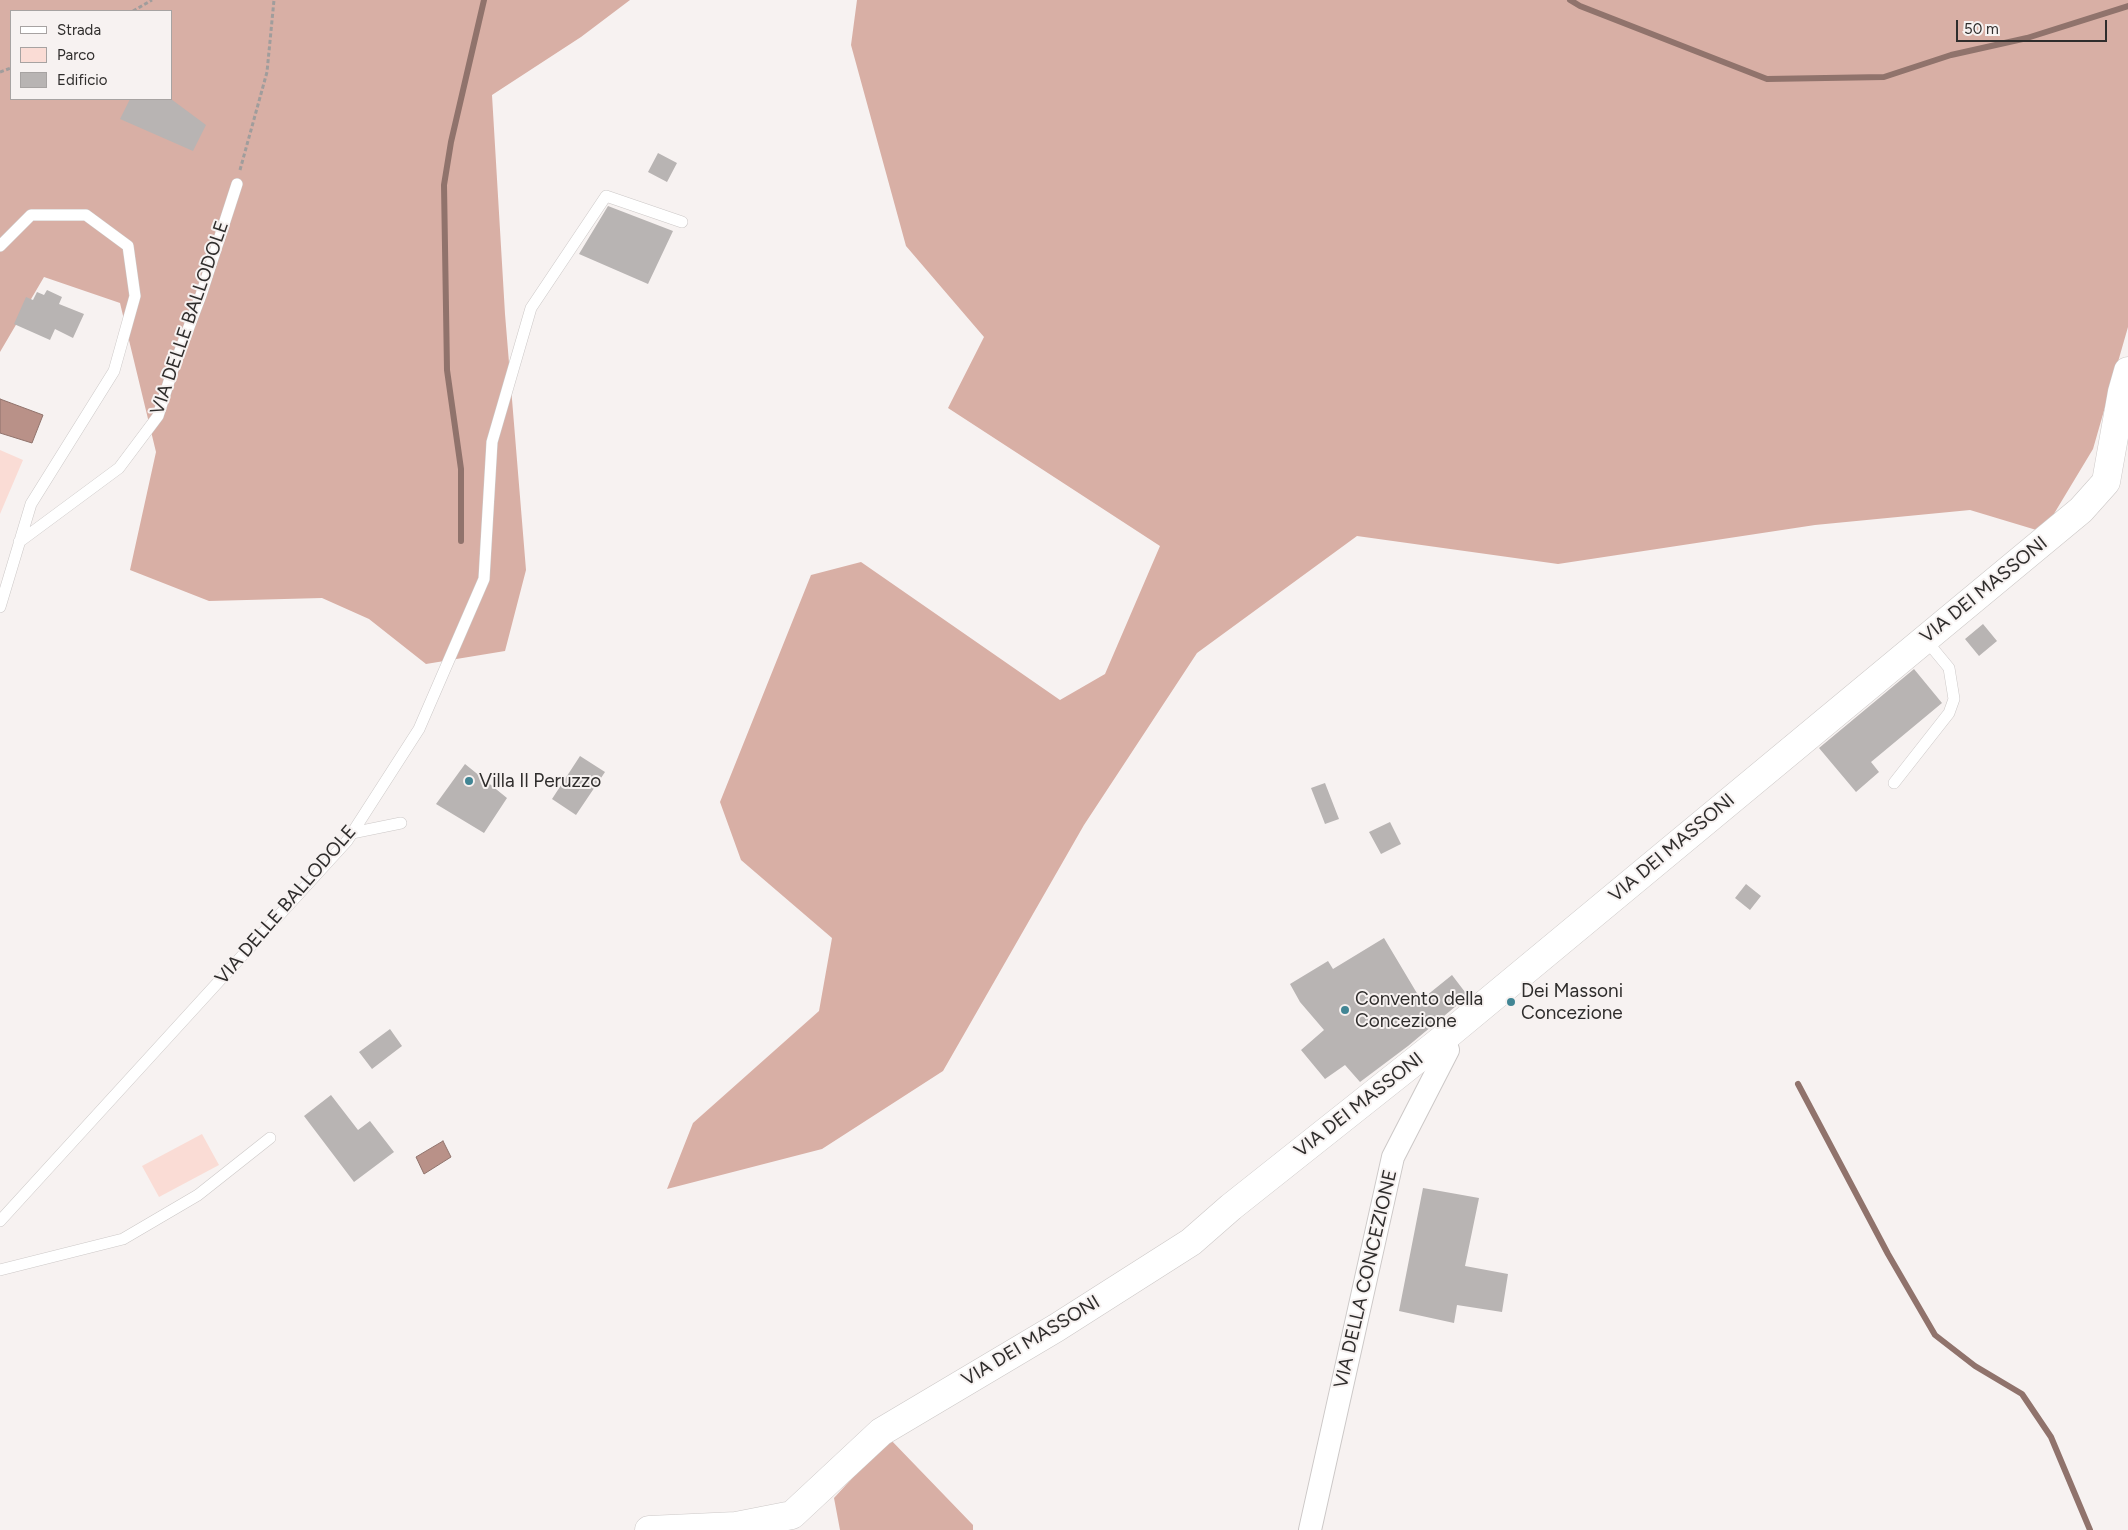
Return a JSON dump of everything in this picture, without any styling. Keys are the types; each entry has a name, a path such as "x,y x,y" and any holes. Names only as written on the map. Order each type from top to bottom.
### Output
{"street":[{"name":"VIA DEI MASSONI","path":"649,1530 736,1526 792,1514 881,1432 1056,1328 1191,1242 1230,1207 1444,1038 2081,510 2106,482 2122,392 2128,371"},
{"name":"VIA DELLA CONCEZIONE","path":"1310,1530 1393,1157 1448,1050 1444,1038"}],"lane":[{"name":"VIA DELLE BALLODOLE","path":"19,542 119,468 158,416 172,372 201,295 236,184"},
{"name":"VIA DELLE BALLODOLE","path":"0,1221 352,833 419,729 484,578 492,442 531,308 606,196 682,222"},
{"path":"0,246 31,215 86,215 128,246 135,296 114,371 31,504 0,607"},
{"path":"1894,783 1949,714 1954,699 1949,668 1925,639"},
{"path":"352,833 401,823"},
{"path":"0,1270 123,1239 198,1195 270,1138"}],"path":[{"path":"135,10 152,0"},
{"path":"236,184 267,72 274,0"}],"green space":[{"path":"0,450 23,460 0,514"},
{"path":"202,1134 219,1165 159,1197 142,1166"}],"shaded area":[{"path":"0,0 630,0 581,37 492,95 505,314 526,570 505,651 426,664 369,619 322,598 209,601 130,570 156,452 120,303 44,277 0,352"},
{"path":"857,0 2128,0 2128,327 2093,449 2043,532 1970,510 1815,525 1558,564 1357,536 1197,653 1084,825 943,1071 822,1149 667,1189 693,1123 819,1011 832,938 741,860 720,802 811,575 861,562 1060,700 1105,674 1160,546 948,408 984,337 906,246 851,45"},
{"path":"0,399 43,415 32,443 0,433"},
{"path":"443,1141 451,1157 424,1174 416,1157"},
{"path":"889,1438 973,1525 973,1530 840,1530 834,1498"}],"building":[{"path":"130,100 172,100 206,125 193,151 120,119"},
{"path":"658,153 677,163 667,182 648,172"},
{"path":"608,206 673,231 648,284 579,254"},
{"path":"47,290 62,297 59,304 84,314 73,338 55,329 50,340 14,324 26,297 33,300 37,292 44,295"},
{"path":"1983,624 1997,641 1979,656 1965,639"},
{"path":"1914,669 1942,703 1871,762 1879,772 1856,792 1819,748"},
{"path":"580,756 605,772 576,815 552,799"},
{"name":"Villa Il Peruzzo","path":"465,764 507,798 484,833 436,804"},
{"path":"1325,783 1339,819 1325,824 1311,788"},
{"path":"1390,822 1401,844 1381,854 1369,832"},
{"path":"1746,884 1761,896 1750,910 1735,898"},
{"name":"Convento della Concezione","path":"1384,938 1421,1000 1452,975 1468,996 1408,1046 1360,1082 1345,1065 1325,1079 1301,1050 1324,1030 1300,1002 1290,984 1328,961 1333,969"},
{"path":"390,1029 402,1046 372,1069 359,1052"},
{"path":"331,1095 358,1130 370,1121 394,1152 354,1182 304,1116"},
{"path":"1423,1188 1479,1198 1465,1266 1508,1274 1502,1312 1457,1305 1454,1323 1399,1311"}],"waterway":[{"path":"461,541 461,469 447,370 444,185 451,142 484,0"},
{"path":"1570,0 1580,6 1767,79 1884,77 1951,55 2027,38 2128,6"},
{"path":"1798,1084 1888,1254 1935,1335 1975,1366 2022,1394 2051,1437 2090,1530"}],"place":[{"name":"Villa Il Peruzzo","path":"469,781"},
{"name":"Dei Massoni Concezione","path":"1511,1002"},
{"name":"Convento della Concezione","path":"1345,1010"}]}
